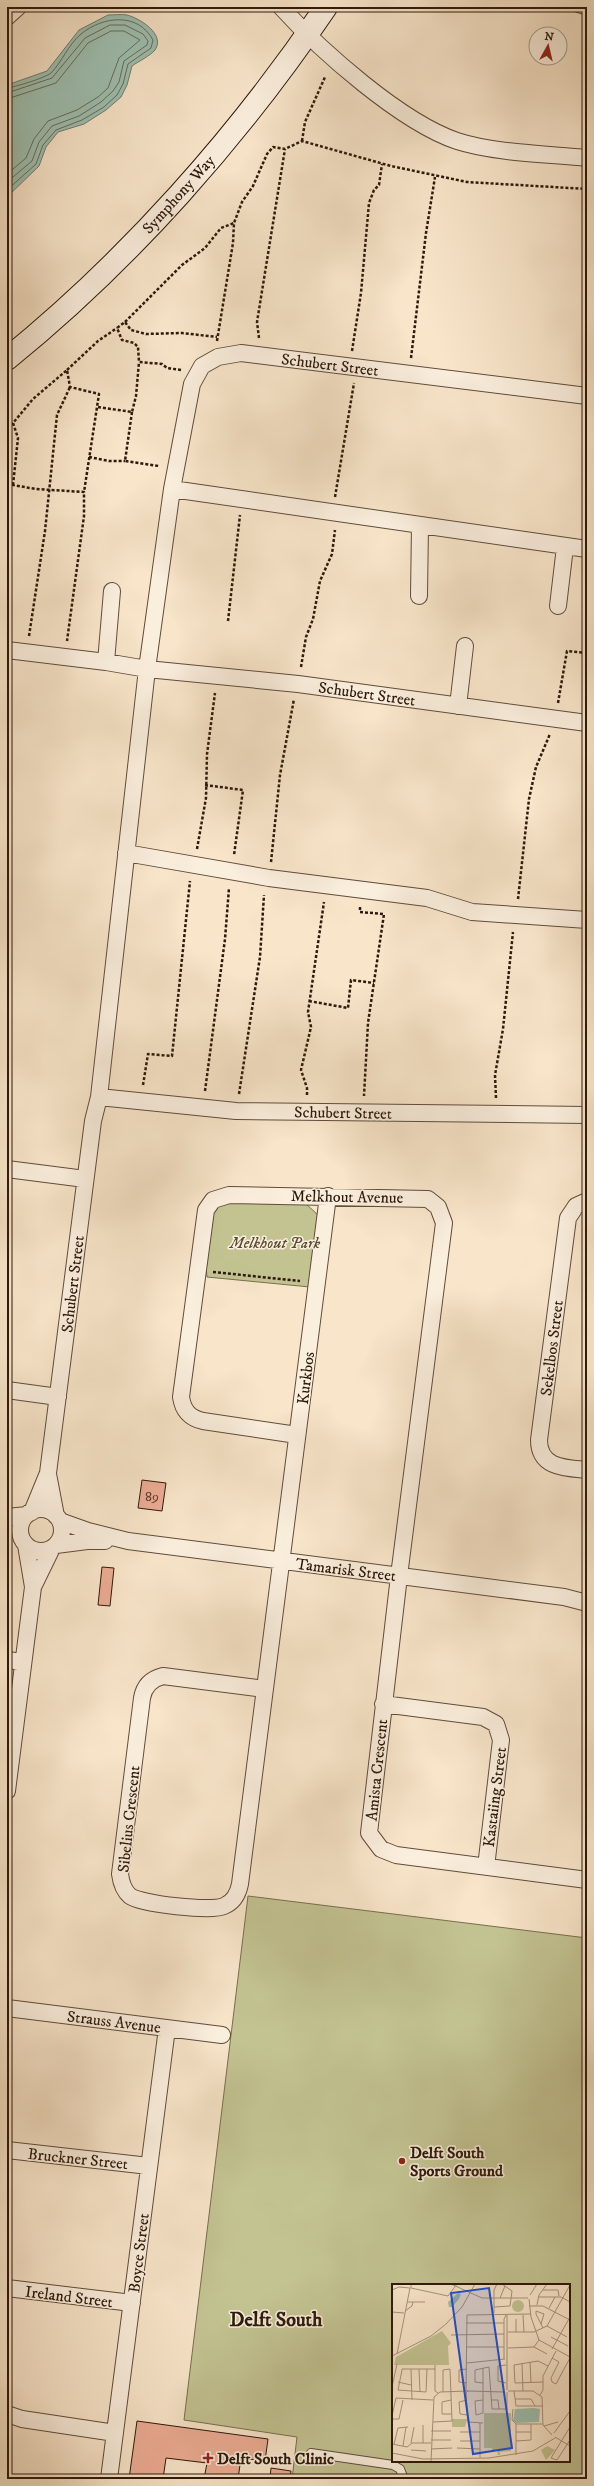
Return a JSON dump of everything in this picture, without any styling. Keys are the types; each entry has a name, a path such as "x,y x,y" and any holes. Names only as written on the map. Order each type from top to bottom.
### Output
{"main road":[{"name":"Symphony Way","path":"7,359 106,270 175,200 207,163 307,35 326,7"}],"street":[{"path":"7,17 18,7"},
{"path":"281,7 307,35 367,86 432,130 445,136 484,147 587,158"},
{"name":"Schubert Street","path":"29,1513 48,1473 92,1121 99,1097 147,669 172,489 192,384 202,366 218,356 240,353 587,396"},
{"path":"172,489 587,549"},
{"path":"419,596 420,525"},
{"path":"558,606 565,547"},
{"path":"106,662 112,591"},
{"path":"458,706 465,646"},
{"name":"Schubert Street","path":"7,650 65,656 147,669 298,684 587,723"},
{"path":"126,853 269,878 427,898 472,912 587,920"},
{"name":"Schubert Street","path":"99,1097 236,1111 587,1115"},
{"path":"7,1168 85,1179"},
{"name":"Melkhout Avenue","path":"297,1435 203,1421 190,1416 185,1411 181,1397 204,1216 209,1205 218,1197 229,1195 422,1197 434,1203 443,1217 399,1576"},
{"name":"Kurkbos","path":"281,1560 328,1196"},
{"name":"Sekelbos Street","path":"587,1201 576,1206 568,1218 539,1440 544,1457 553,1465 587,1470"},
{"path":"7,1390 58,1397"},
{"name":"Schubert Street","path":"48,1473 58,1518"},
{"path":"7,1517 45,1510 58,1518 62,1533 33,1587"},
{"path":"7,1790 33,1587 21,1527 29,1513"},
{"name":"Tamarisk Street","path":"58,1518 88,1531 128,1540 564,1597 587,1603"},
{"path":"7,1535 25,1542 38,1550 54,1547"},
{"name":"Tamarisk Street","path":"54,1547 87,1541 128,1540"},
{"name":"Sibelius Crescent","path":"265,1689 163,1676 156,1678 145,1687 143,1692 120,1874 122,1885 130,1895 143,1900 212,1909 226,1906 236,1896 240,1884 265,1689 281,1560"},
{"name":"Amista Crescent","path":"399,1576 369,1824 371,1838 381,1849 396,1855 587,1880"},
{"name":"Tamarisk Street","path":"564,1597 587,1596"},
{"path":"7,1660 23,1662"},
{"name":"Kastaiing Street","path":"383,1704 482,1717 496,1724 501,1740 486,1867"},
{"name":"Strauss Avenue","path":"7,2008 222,2034"},
{"name":"Boyce Street","path":"109,2479 167,2028"},
{"name":"Bruckner Street","path":"7,2150 149,2166"},
{"name":"Ireland Street","path":"7,2288 132,2303"},
{"path":"7,2414 22,2419 115,2432"}],"lane":[{"path":"575,7 587,11"},
{"path":"311,2453 393,2465 400,2469 404,2479"}],"path":[{"path":"302,141 305,122 325,77"},
{"path":"218,356 217,337 233,243 234,222 242,202 253,186 267,154 273,147 285,149 302,141 382,164 435,176 497,185 587,189"},
{"path":"261,356 257,322 285,149"},
{"path":"302,660 306,636 314,619 320,581 332,554 335,534 333,512 354,384 351,367 369,203 374,190 378,185 382,164"},
{"path":"408,374 426,233 435,176"},
{"path":"7,426 14,424 33,399 67,370 98,340 125,322 182,265 205,248 221,228 234,222"},
{"path":"125,322 131,330 146,334 182,333 217,337"},
{"path":"117,328 122,340 134,343 138,347 139,362 136,396 132,412 125,461"},
{"path":"139,362 162,364 166,368 182,370 192,384"},
{"path":"26,652 50,489 57,415 70,387 67,370"},
{"path":"65,656 70,605 84,516 84,492 99,394 70,387"},
{"path":"98,406 132,412"},
{"path":"13,485 18,438 14,424"},
{"path":"89,457 109,461 125,461 176,467"},
{"path":"7,484 84,492"},
{"path":"228,621 241,499"},
{"path":"496,1114 496,1075 529,799 536,767 548,742 558,702 567,651 587,653"},
{"path":"140,1101 148,1054 172,1056 193,864 201,829 218,676"},
{"path":"236,1111 260,957 264,895 269,878 280,775 290,712 298,684"},
{"path":"204,1108 243,790 205,785"},
{"path":"305,1112 308,1088 301,1070 311,1027 308,1012 309,1001 326,885"},
{"path":"360,890 360,912 384,914 368,1023 363,1087 366,1113"},
{"path":"309,1001 348,1008 351,980 374,983"},
{"path":"197,1270 317,1283"}],"green space":[{"name":"Melkhout Park","path":"221,1202 305,1203 318,1215 310,1287 207,1277 205,1255 209,1218"},
{"name":"Delft South Sports Ground","path":"248,1896 587,1938 587,2479 292,2479 297,2437 184,2420"}],"water":[{"path":"108,15 127,15 144,23 150,28 157,38 155,50 132,66 127,85 121,97 106,110 84,124 58,132 46,147 39,166 7,197 7,85 47,71 79,30"}],"building":[{"path":"142,1480 166,1483 162,1511 138,1508"},
{"path":"102,1567 114,1568 110,1606 98,1605"},
{"path":"137,2421 268,2439 265,2461 241,2458 238,2479 204,2479 207,2463 166,2458 163,2479 129,2479"},
{"path":"271,2468 291,2471 290,2479 270,2479"}],"place":[{"name":"Delft South Sports Ground","path":"402,2161"},
{"name":"Delft South Clinic","path":"208,2458"}],"district":[{"name":"Delft South","path":"276,2319"}]}
